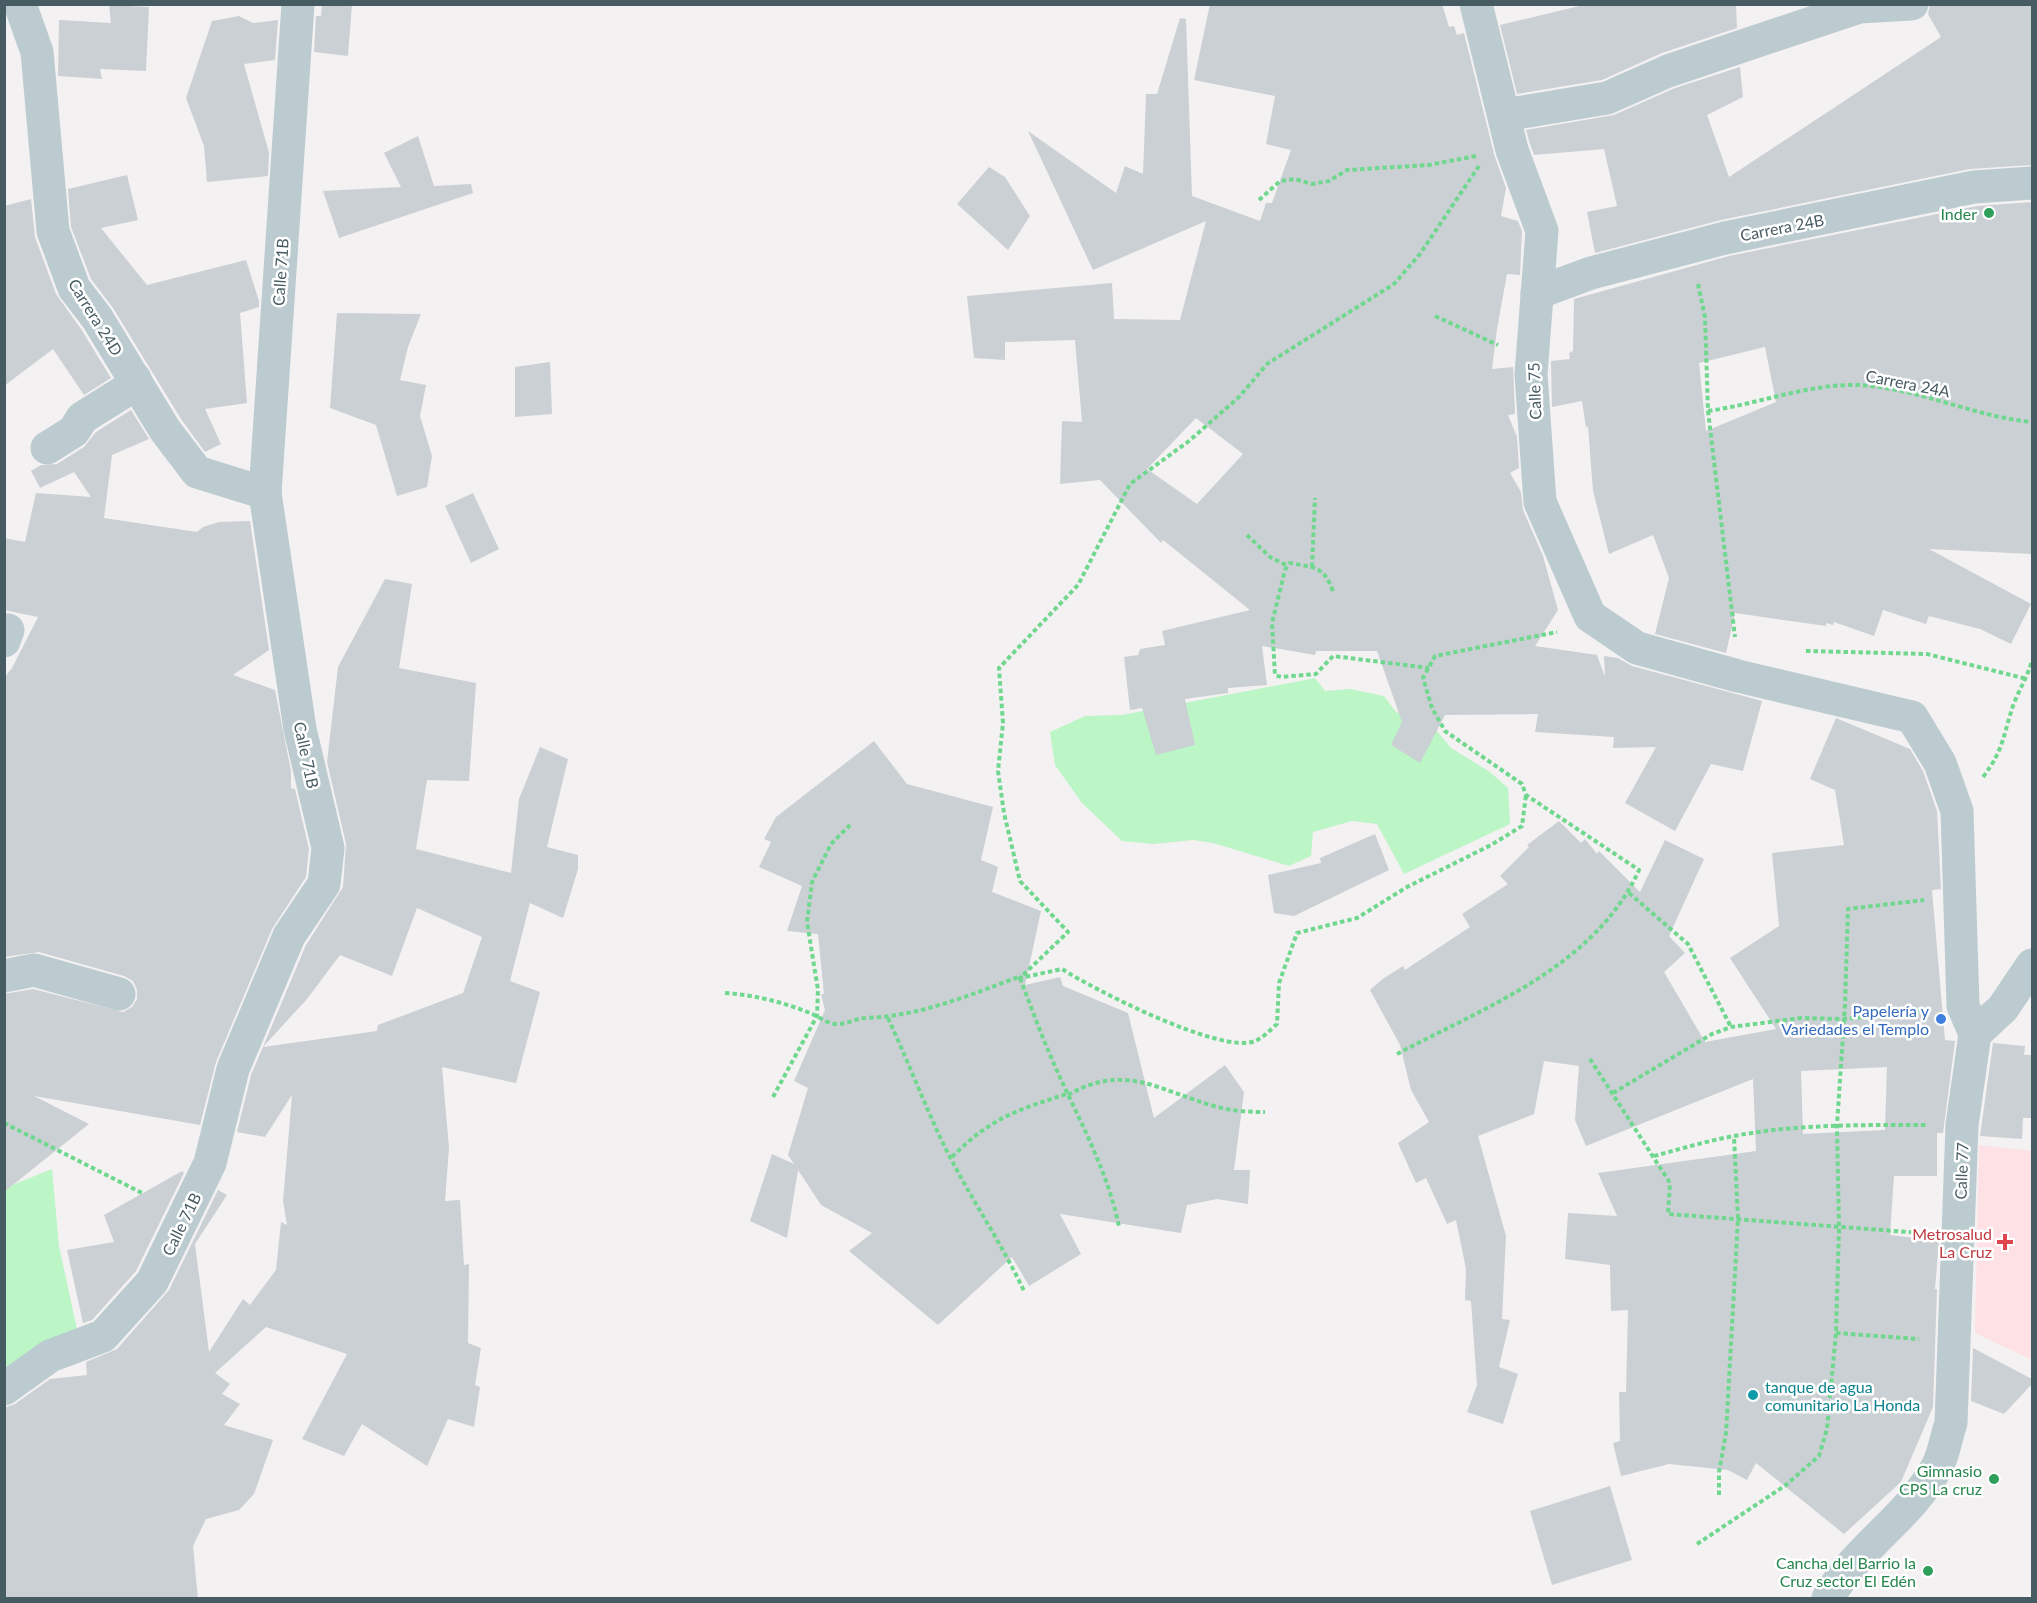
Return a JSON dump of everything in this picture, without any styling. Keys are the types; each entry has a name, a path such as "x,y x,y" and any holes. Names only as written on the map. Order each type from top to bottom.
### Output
{"street":[{"name":"Carrera 24D","path":"21,4 37,52 53,231 74,288 98,318 165,430 197,472 265,493"},
{"name":"Calle 71B","path":"4,1389 50,1356 103,1336 152,1282 210,1162 233,1068 289,936 324,884 328,848 300,729 265,493 298,4"},
{"name":"Calle 75","path":"1476,4 1509,136 1542,231 1531,374 1540,501 1590,616"},
{"path":"1509,136 1607,98 1668,71 1859,7 1912,4"},
{"name":"Carrera 24B","path":"1537,293 1591,273 1725,238 1974,187 2032,183"},
{"path":"48,448 74,431 82,418 125,391 135,379"},
{"path":"1590,616 1637,648 1738,676"},
{"name":"Calle 77","path":"1738,676 1912,717 1940,763 1957,812 1959,895 1969,1020 1962,1125 1951,1423 1938,1465 1916,1499 1840,1577 1828,1599"},
{"path":"1969,1020 2003,1008 2032,965"},
{"path":"4,976 34,970 119,994"}],"path":[{"path":"1259,200 1280,182 1295,179 1311,184 1329,181 1347,170 1429,165 1486,154 1509,136"},
{"path":"1021,977 1068,932 1020,881 1004,813 998,771 1003,723 999,668 1078,585 1130,484 1190,441 1239,397 1267,364 1394,284 1420,255 1478,167 1509,136"},
{"path":"1691,248 1705,317 1708,411 1734,619 1738,676"},
{"path":"1435,316 1500,346 1516,342 1534,332"},
{"name":"Carrera 24A","path":"1708,411 1745,406 1808,389 1858,385 1932,398 2012,420 2032,422"},
{"path":"1312,567 1315,498"},
{"path":"1247,535 1270,557 1288,566"},
{"path":"1333,591 1326,574 1312,567 1290,563 1272,623 1275,675 1281,677 1316,674 1332,656 1429,668"},
{"path":"725,993 751,995 817,1016 832,1024 850,1023 864,1018 888,1018 934,1008 1021,977 1062,969 1089,987 1218,1041 1254,1042 1277,1024 1279,983 1297,933 1357,918 1407,887 1491,845 1522,826 1526,795 1522,784 1445,731 1432,708 1423,678 1435,656 1551,635 1590,616"},
{"path":"1798,650 1927,654 2027,679"},
{"path":"1957,812 1999,756 2014,702 2027,679 2032,660"},
{"path":"1397,1054 1554,970 1608,920 1629,893 1639,870 1589,834 1526,795"},
{"path":"773,1097 817,1016 818,990 807,921 812,882 831,844 850,825"},
{"path":"1629,893 1688,944 1731,1027"},
{"path":"1697,1544 1786,1485 1819,1456 1827,1429 1836,1333 1839,1228 1836,1125 1848,909 1959,895"},
{"path":"1021,977 1085,1128 1101,1175 1113,1199 1119,1227"},
{"path":"888,1018 952,1157 1024,1291"},
{"path":"1613,1092 1712,1034 1731,1027 1801,1018 1969,1020"},
{"path":"1590,1059 1670,1183 1668,1214 1959,1236"},
{"path":"952,1157 991,1122 1017,1110 1070,1094 1090,1085 1130,1078 1214,1106 1265,1112"},
{"path":"4,1123 142,1193"},
{"path":"1654,1156 1734,1136 1836,1125 1962,1125"},
{"path":"1719,1495 1719,1472 1726,1433 1738,1219 1734,1136"},
{"path":"1836,1333 1954,1342"}],"shaded area":[{"name":"Metrosalud La Cruz","path":"1979,1145 2032,1151 2032,1360 1975,1333"}],"green space":[{"path":"1315,678 1325,691 1350,689 1384,696 1397,713 1418,708 1451,748 1490,772 1508,788 1510,824 1404,874 1377,824 1352,821 1313,832 1311,856 1289,866 1213,843 1193,840 1153,844 1122,841 1082,803 1055,765 1050,732 1085,716 1122,715"},
{"path":"52,1169 59,1246 78,1334 5,1381 5,1188"}],"building":[{"path":"322,4 352,4 348,56 314,52 316,16 321,16"},
{"path":"1210,4 1442,4 1449,27 1454,26 1457,35 1464,33 1494,154 1506,188 1501,216 1518,221 1522,231 1520,275 1507,274 1492,369 1513,367 1515,414 1508,415 1517,437 1519,468 1510,473 1521,492 1523,510 1543,556 1558,610 1535,646 1597,655 1605,677 1604,656 1618,658 1632,666 1762,701 1743,771 1711,764 1675,831 1625,803 1656,747 1613,748 1614,737 1535,732 1538,714 1445,715 1420,763 1391,745 1402,722 1377,651 1316,651 1315,655 1262,646 1267,685 1228,688 1228,693 1185,699 1195,745 1156,755 1142,708 1130,710 1124,657 1138,655 1140,649 1165,645 1162,631 1250,610 1163,540 1161,543 1100,480 1060,484 1062,421 1082,422 1075,340 1005,342 1005,360 974,358 967,296 1112,283 1114,319 1180,320 1206,221 1093,270 1028,131 1116,193 1125,166 1143,174 1146,94 1157,94 1180,18 1186,19 1192,196 1260,221 1266,203 1272,203 1291,150 1266,144 1275,96 1194,80","holes":["1196,418 1243,454 1197,504 1147,469"]},
{"path":"1588,4 1736,4 1737,28 1662,53 1602,80 1517,94 1500,25"},
{"path":"1930,4 2032,4 2032,165 1970,169 1721,220 1595,253 1587,212 1617,206 1604,149 1534,155 1526,130 1614,115 1675,88 1740,67 1743,97 1707,115 1729,177 1941,37 1928,14"},
{"path":"109,5 149,7 146,71 100,69 102,79 58,76 59,20 111,23"},
{"path":"239,16 253,23 278,20 275,60 244,64 269,153 268,176 207,182 204,146 186,98 212,21"},
{"path":"418,136 434,186 471,184 473,193 339,238 323,191 401,187 384,153"},
{"path":"989,167 1005,177 1030,216 1008,250 957,204"},
{"path":"127,175 138,220 101,228 147,285 246,260 259,301 259,307 240,313 247,403 205,409 221,444 205,452 181,419 113,308 91,279 71,227 68,189"},
{"path":"31,199 35,237 56,294 111,378 84,395 53,349 4,386 4,206"},
{"path":"2032,202 2032,554 1929,549 2031,604 2011,644 1980,629 1929,616 1926,624 1883,610 1874,636 1834,622 1833,625 1826,623 1826,626 1735,613 1726,653 1655,634 1669,578 1653,535 1609,554 1593,491 1588,426 1586,428 1582,401 1552,407 1551,361 1570,359 1569,353 1573,351 1574,299 1729,256 1977,206","holes":["1765,347 1776,402 1706,431 1699,363"]},
{"path":"337,313 421,314 408,347 400,380 426,385 420,416 432,456 427,487 397,496 376,425 330,408"},
{"path":"550,362 552,414 515,417 515,367"},
{"path":"131,410 149,439 112,455 104,518 197,532 203,527 219,522 250,521 269,650 233,675 275,690 291,771 291,788 295,789 309,849 306,877 272,929 216,1062 200,1125 34,1096 89,1124 4,1192 4,994 33,989 123,1012 132,1007 137,999 137,990 133,981 124,976 39,952 4,957 4,678 12,668 38,617 4,610 4,538 25,542 36,493 91,497 74,472 40,488 31,471 41,465 57,464 84,447 96,432"},
{"path":"473,493 499,549 471,563 445,506"},
{"path":"385,579 412,584 399,668 476,683 469,781 427,780 416,849 511,873 519,799 540,747 568,759 547,847 578,855 578,869 563,918 530,903 510,981 540,992 516,1083 442,1067 449,1148 445,1201 460,1200 464,1265 469,1264 468,1343 481,1348 475,1385 480,1387 474,1427 448,1419 427,1466 362,1424 344,1456 302,1439 347,1354 266,1327 215,1373 230,1384 222,1394 240,1404 224,1425 273,1440 254,1494 239,1510 206,1519 193,1546 198,1599 4,1599 4,1408 15,1404 50,1379 87,1375 86,1362 117,1349 169,1290 218,1190 227,1195 195,1244 209,1352 243,1299 250,1305 276,1270 281,1222 287,1225 283,1201 292,1095 265,1137 237,1132 251,1075 306,945 343,887 346,844 327,762 338,667","holes":["417,908 482,937 463,993 378,1025 377,1031 263,1047 307,999 340,955 392,976"]},
{"path":"1836,718 1910,749 1923,771 1937,811 1941,889 1932,890 1945,1040 1955,1041 1943,1133 1937,1133 1937,1176 1894,1176 1890,1235 1939,1241 1935,1289 1937,1289 1933,1407 1901,1482 1844,1534 1756,1463 1747,1480 1728,1470 1669,1464 1621,1476 1613,1443 1620,1441 1619,1392 1626,1392 1628,1310 1611,1311 1610,1265 1565,1259 1568,1213 1617,1216 1598,1173 1756,1151 1753,1079 1586,1146 1575,1120 1579,1066 1544,1061 1534,1114 1478,1136 1506,1236 1502,1319 1510,1320 1499,1367 1518,1374 1503,1424 1467,1412 1477,1385 1471,1301 1465,1300 1466,1269 1456,1220 1447,1224 1426,1178 1416,1183 1398,1143 1429,1122 1411,1090 1400,1045 1370,990 1403,966 1405,970 1470,927 1462,914 1508,884 1500,876 1529,847 1527,845 1559,821 1581,843 1585,839 1597,854 1599,851 1640,892 1665,840 1704,859 1669,936 1685,953 1664,972 1705,1042 1776,1029 1730,958 1779,926 1772,853 1844,845 1835,790 1810,779","holes":["1887,1067 1885,1130 1803,1134 1801,1071"]},
{"path":"874,741 907,784 993,807 981,860 998,867 992,892 1041,911 1025,985 1060,977 1063,986 1128,1013 1154,1118 1225,1065 1244,1092 1234,1170 1250,1170 1248,1204 1217,1199 1187,1205 1181,1233 1060,1214 1081,1254 1029,1286 1012,1257 938,1325 849,1251 872,1233 821,1205 798,1170 787,1238 750,1221 772,1154 794,1164 788,1155 808,1088 794,1081 825,1010 821,994 824,994 818,934 787,931 802,886 759,867 771,842 764,839 776,817"},
{"path":"1375,834 1389,870 1294,916 1274,913 1268,875 1321,863 1320,858"},
{"path":"1993,1043 2025,1046 2024,1055 2032,1055 2031,1118 2023,1118 2022,1139 1980,1136"},
{"path":"182,1171 184,1173 136,1271 92,1320 83,1323 67,1250 114,1242 104,1215"},
{"path":"1973,1348 2032,1379 2032,1384 2004,1414 1971,1401"},
{"path":"1610,1486 1632,1560 1552,1585 1530,1511"}],"place":[{"name":"Inder","path":"1989,213"},
{"name":"Papelería y Variedades el Templo","path":"1941,1019"},
{"name":"Metrosalud La Cruz","path":"2005,1242"},
{"name":"tanque de agua comunitario La Honda","path":"1753,1395"},
{"name":"Gimnasio CPS La cruz","path":"1994,1479"},
{"name":"Cancha del Barrio la Cruz sector El Edén","path":"1928,1571"}]}
